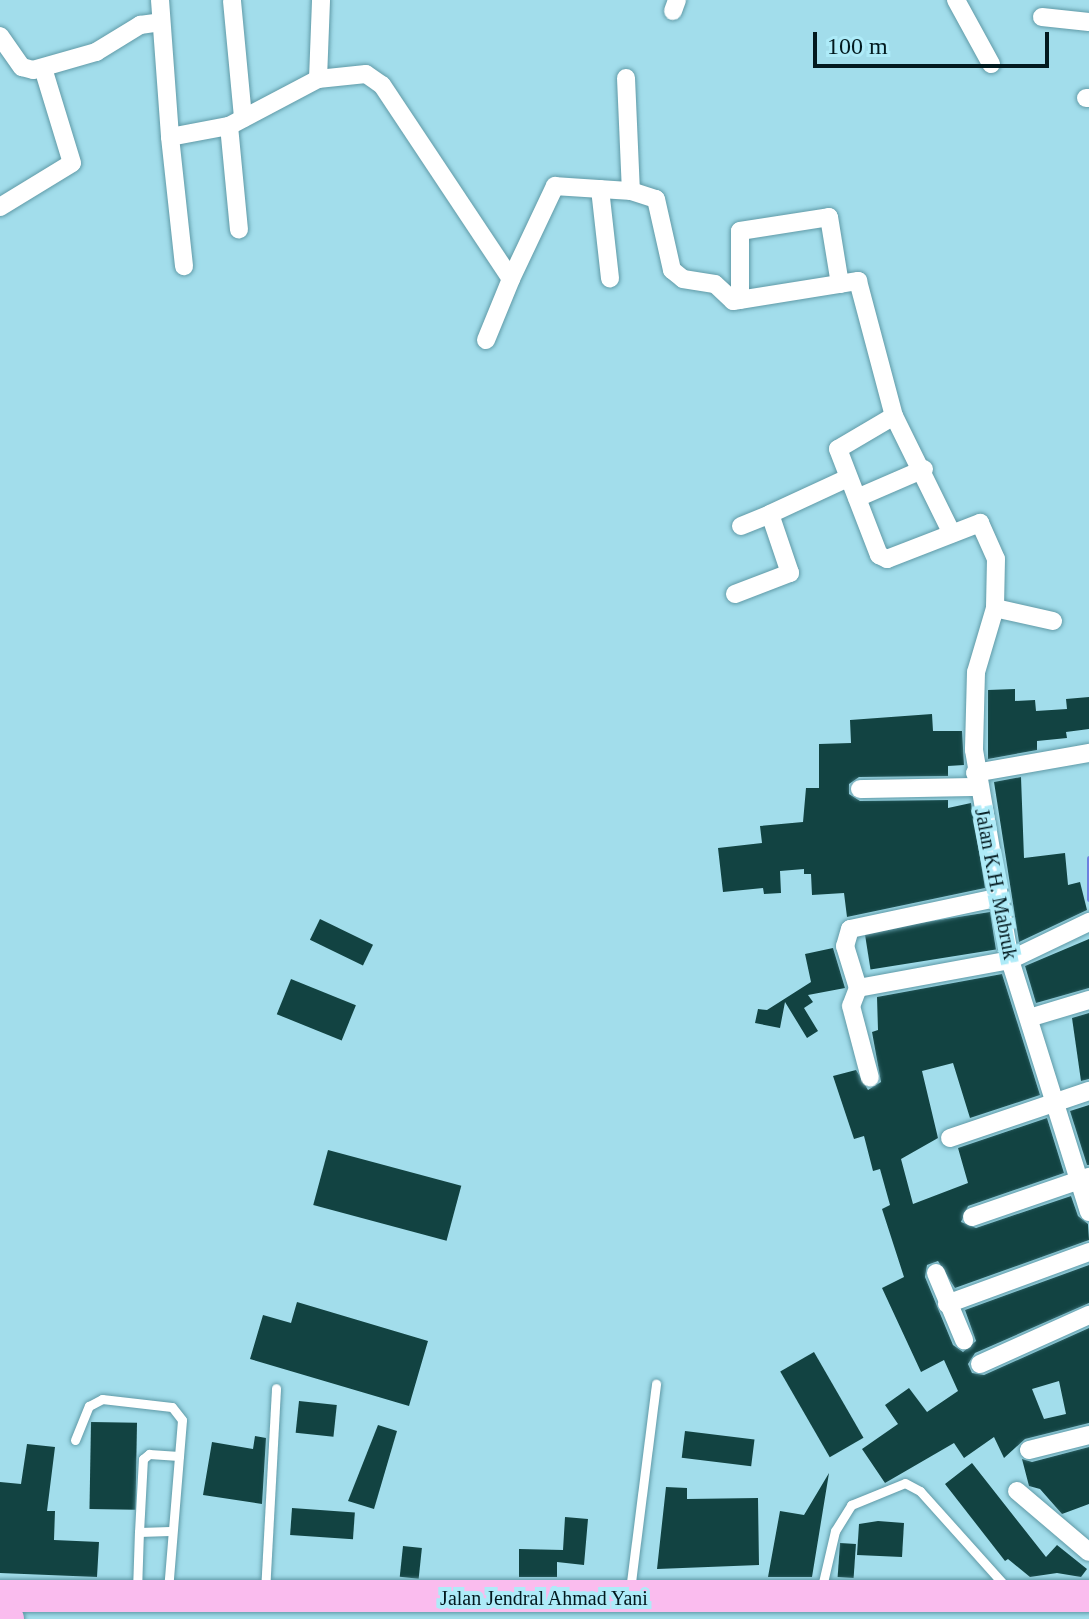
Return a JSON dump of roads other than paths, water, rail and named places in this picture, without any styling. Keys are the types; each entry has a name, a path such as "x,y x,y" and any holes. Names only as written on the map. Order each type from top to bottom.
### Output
{"highway":[{"name":"Jalan Jendral Ahmad Yani","path":"0,1596 264,1600 1089,1596"},
{"path":"0,1619 8,1619"}],"street":[{"path":"160,0 184,266"},
{"path":"318,79 321,0"},
{"path":"956,0 991,64"},
{"path":"232,1 239,230"},
{"path":"1042,17 1089,22"},
{"path":"0,36 22,67 43,68 109,48 140,25 161,22"},
{"path":"0,207 72,163 43,68"},
{"path":"170,137 236,122 318,79 366,74 382,85 511,279"},
{"path":"626,78 631,191"},
{"path":"486,340 551,190 566,183 631,191 656,199 672,270 683,279 715,284 727,299 740,300 858,281 863,290 894,416 924,469 952,534 883,558 848,478 839,447 894,416"},
{"path":"600,189 610,278"},
{"path":"740,300 740,231 829,217 840,284"},
{"path":"857,498 924,469"},
{"path":"741,526 848,478"},
{"path":"735,594 790,573 770,514"},
{"name":"Jalan K.H. Mabruk","path":"952,534 980,523 988,532 998,575 995,608 976,672 976,780 1010,960 1055,1104 1084,1179 1089,1212"},
{"path":"995,608 1053,621"},
{"path":"860,789 976,780 1089,753"},
{"path":"870,1078 851,1006 858,988 845,946 847,931 996,898"},
{"path":"858,988 1010,960 1089,922"},
{"path":"1029,1018 1089,1000"},
{"path":"950,1138 1089,1091"},
{"path":"972,1217 1084,1179"},
{"path":"947,1304 1089,1252"},
{"path":"936,1273 964,1340"},
{"path":"980,1364 1089,1315"},
{"path":"1029,1450 1089,1435"},
{"path":"1017,1491 1089,1552"}],"lane":[{"path":"629,1597 656,1384"},
{"path":"264,1600 276,1388"},
{"path":"75,1440 89,1406 102,1399 134,1399 172,1407 182,1420 170,1531 152,1599"},
{"path":"152,1599 139,1532 143,1459 149,1454 179,1456"},
{"path":"820,1597 835,1531 851,1505 905,1483 920,1491 1014,1596"},
{"path":"139,1532 170,1531"}],"waterway":[{"path":"1089,858 1089,899"}]}
